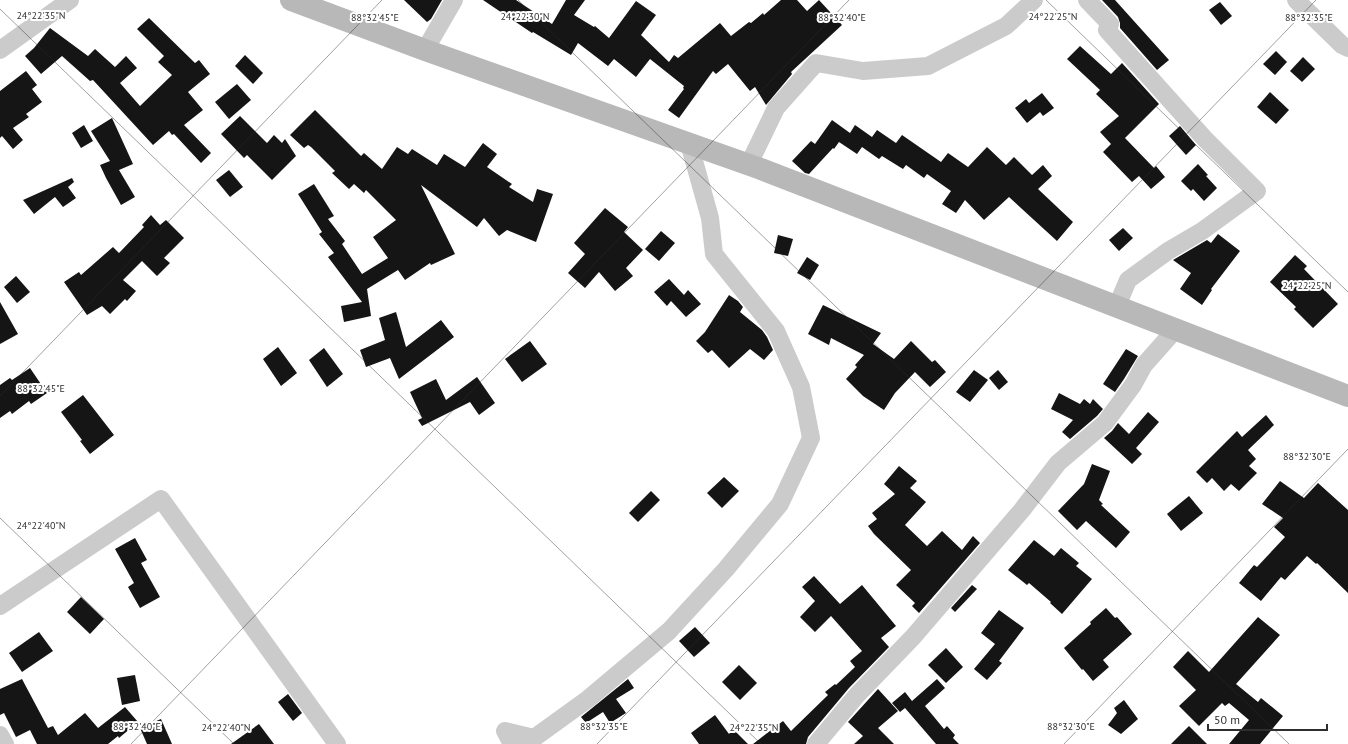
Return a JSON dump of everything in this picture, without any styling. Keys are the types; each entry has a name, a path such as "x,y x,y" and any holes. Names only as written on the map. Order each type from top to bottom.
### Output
{"street":[{"path":"0,50 70,0"},
{"path":"291,0 425,50 749,164 1348,396"},
{"path":"425,50 454,0"},
{"path":"749,164 776,108 816,63 863,71 928,66 1006,26 1034,0"},
{"path":"1087,0 1110,24 1107,30 1204,138 1257,191 1202,231 1168,251 1128,280 1117,306"},
{"path":"1296,0 1342,45 1348,48"},
{"path":"512,744 505,731 534,738 588,699 669,631 726,569 780,504 811,438 801,386 776,331 714,254 710,218 689,143"},
{"path":"816,744 857,695 913,637 1022,510 1058,463 1105,423 1134,384 1144,365 1176,329"},
{"path":"0,606 161,499 337,744"},
{"path":"0,735 5,744"}],"building":[{"path":"404,0 442,0 431,19 427,22"},
{"path":"483,0 516,0 552,24 566,0 585,0 574,15 594,27 595,26 609,38 636,1 656,15 641,35 669,62 674,55 678,58 720,23 731,36 763,13 764,15 781,0 797,0 807,11 819,0 842,25 791,72 792,74 766,105 755,87 750,91 728,64 716,74 713,71 679,118 668,110 684,89 684,86 650,59 636,77 614,59 608,66 578,43 571,55 533,32 532,33"},
{"path":"1102,0 1115,0 1169,60 1157,70 1120,28 1118,17"},
{"path":"1220,2 1232,16 1221,25 1209,10"},
{"path":"149,18 195,63 199,60 210,74 188,92 203,110 184,125 211,153 201,163 174,134 172,135 169,131 153,145 93,80 90,81 62,56 41,74 25,56 34,48 50,28 88,56 95,49 115,67 126,56 137,68 120,83 140,106 172,75 158,62 164,56 137,29"},
{"path":"1080,46 1111,74 1122,63 1159,104 1125,138 1154,168 1156,166 1165,177 1151,189 1139,176 1132,182 1103,152 1111,144 1100,132 1119,116 1096,94 1100,90 1067,59"},
{"path":"1276,51 1287,62 1275,75 1263,64"},
{"path":"245,55 263,73 253,84 235,66"},
{"path":"1303,57 1315,69 1302,82 1290,71"},
{"path":"26,71 37,85 32,89 42,102 26,114 29,117 13,128 23,140 13,149 2,136 0,138 0,91"},
{"path":"237,84 251,100 229,119 215,102"},
{"path":"1270,92 1289,110 1276,124 1257,107"},
{"path":"1042,93 1054,108 1043,116 1040,112 1027,123 1015,108 1026,99 1029,103"},
{"path":"315,110 361,156 364,153 382,169 397,147 408,154 412,149 437,165 444,154 465,167 483,143 497,154 487,167 512,184 509,187 533,202 537,189 553,194 536,242 507,230 499,236 484,218 477,227 421,185 455,254 431,265 430,263 405,280 398,270 367,289 371,316 344,322 341,306 362,302 328,257 334,253 319,234 322,232 298,194 314,184 334,216 328,219 345,241 342,244 362,274 388,258 373,237 396,220 366,190 364,193 354,184 349,189 332,173 335,171 311,147 308,145 304,148 290,135"},
{"path":"240,116 267,143 274,135 282,143 285,139 296,156 272,180 247,155 244,158 221,134"},
{"path":"112,118 133,164 119,170 135,197 121,205 100,165 110,161 91,131"},
{"path":"832,120 850,133 855,125 872,137 877,130 896,143 902,135 941,162 948,153 968,167 987,147 1006,165 1014,157 1032,175 1043,165 1052,176 1038,189 1073,222 1057,241 1009,197 984,220 965,200 956,213 942,204 951,191 927,174 924,178 906,165 903,169 882,156 879,159 862,147 857,154 839,142 809,174 805,173 792,161 811,141 815,144"},
{"path":"84,125 93,141 81,148 72,133"},
{"path":"1180,126 1196,145 1186,155 1169,136"},
{"path":"1198,164 1217,188 1204,201 1193,189 1191,191 1181,181"},
{"path":"229,170 243,187 230,197 216,180"},
{"path":"72,178 74,182 68,187 76,198 63,207 55,197 34,214 23,200"},
{"path":"605,208 628,227 624,232 643,250 626,268 633,276 615,291 599,272 585,288 568,273 585,254 574,243"},
{"path":"151,215 160,225 166,220 184,238 164,258 170,263 157,276 142,261 123,280 136,291 127,301 125,299 110,314 102,306 87,315 64,282 79,272 81,275 113,247 119,253 144,227 142,225"},
{"path":"1123,228 1133,238 1119,251 1109,240"},
{"path":"661,231 675,243 659,261 645,249"},
{"path":"1218,234 1240,251 1211,289 1212,290 1202,305 1180,289 1191,273 1173,260 1207,240 1211,243"},
{"path":"778,235 793,239 788,256 774,253"},
{"path":"1295,255 1307,266 1304,269 1338,304 1313,328 1294,309 1296,307 1270,282"},
{"path":"807,257 819,265 810,280 797,273"},
{"path":"16,276 30,292 17,303 4,287"},
{"path":"669,279 684,295 688,290 701,304 686,317 671,301 667,306 654,292"},
{"path":"729,295 738,301 743,307 740,312 762,330 767,337 773,350 764,360 750,349 729,368 712,350 708,353 696,341 705,332"},
{"path":"0,302 18,334 0,344"},
{"path":"823,305 881,333 873,344 894,359 911,341 932,362 935,360 946,372 930,387 915,372 895,393 884,410 863,396 846,379 857,367 855,365 864,355 831,338 829,345 808,334"},
{"path":"396,312 406,347 441,320 454,337 399,379 390,358 366,367 360,350 385,340 379,318"},
{"path":"530,341 547,364 522,382 505,359"},
{"path":"278,347 297,373 281,386 263,359"},
{"path":"324,348 343,374 327,387 309,360"},
{"path":"1126,349 1138,356 1115,392 1103,384"},
{"path":"30,368 47,393 31,404 29,401 12,414 10,411 0,418 0,385 10,378 12,380"},
{"path":"974,370 988,380 970,402 956,392"},
{"path":"998,370 1008,382 999,390 989,378"},
{"path":"477,377 495,403 479,415 470,402 422,426 418,420 422,418 410,392 436,379 446,400"},
{"path":"1059,393 1080,404 1084,399 1090,404 1093,399 1103,409 1070,439 1062,432 1073,420 1051,409"},
{"path":"83,395 114,435 90,454 80,441 82,440 61,412"},
{"path":"1148,412 1159,422 1136,448 1142,454 1132,464 1104,438 1118,423 1129,434"},
{"path":"1266,415 1274,425 1248,450 1256,459 1249,466 1257,473 1239,491 1231,484 1224,491 1212,478 1207,483 1196,472 1237,431 1242,437"},
{"path":"1092,464 1110,471 1099,500 1103,504 1101,505 1130,532 1116,548 1086,521 1077,530 1058,511 1084,484"},
{"path":"899,466 917,481 910,488 926,502 905,525 927,546 942,531 962,550 973,536 980,543 919,613 912,606 915,603 896,585 911,570 874,534 868,526 877,519 872,513 895,494 884,484"},
{"path":"724,477 739,491 722,508 707,493"},
{"path":"1280,481 1304,498 1318,483 1348,510 1348,593 1317,563 1316,564 1307,556 1285,580 1281,577 1261,601 1239,583 1254,565 1257,567 1285,537 1274,527 1283,518 1262,504"},
{"path":"651,491 660,500 638,522 629,513"},
{"path":"1189,496 1203,513 1181,531 1167,514"},
{"path":"135,538 147,560 141,563 160,597 140,608 128,587 134,583 115,549"},
{"path":"1034,540 1054,556 1061,548 1079,563 1076,566 1092,579 1062,614 1050,603 1051,602 1029,583 1027,585 1008,570"},
{"path":"814,576 840,604 862,585 896,626 881,638 889,647 849,688 808,737 806,744 753,744 783,721 791,731 828,695 825,692 835,684 836,685 855,667 850,661 862,651 831,616 815,632 800,617 815,601 802,587"},
{"path":"972,585 977,589 955,612 951,608"},
{"path":"81,597 104,619 90,634 67,612"},
{"path":"1106,608 1115,618 1117,617 1132,634 1103,660 1109,667 1093,681 1064,648 1091,624 1090,622"},
{"path":"999,610 1024,628 999,661 1002,663 987,680 974,669 995,644 981,633"},
{"path":"1258,617 1280,635 1236,684 1258,702 1261,698 1283,716 1260,744 1229,744 1249,720 1229,703 1225,706 1222,703 1199,726 1179,706 1196,690 1173,667 1188,651 1209,672"},
{"path":"695,627 710,643 694,657 679,641"},
{"path":"39,632 53,651 22,672 9,653"},
{"path":"946,648 963,667 946,683 928,665"},
{"path":"739,665 757,683 740,700 722,682"},
{"path":"135,675 140,701 122,705 117,678"},
{"path":"22,679 48,728 53,726 58,735 85,713 98,728 125,707 138,722 119,738 118,736 108,744 37,744 30,730 16,737 4,713 0,715 0,689"},
{"path":"628,679 634,688 616,699 626,713 610,723 603,712 586,723 581,717"},
{"path":"937,679 945,688 925,706 944,729 947,726 955,735 953,738 959,744 936,744 905,708 900,712 892,703 905,692 912,701"},
{"path":"878,689 898,711 878,728 894,744 854,744 863,736 848,722"},
{"path":"288,694 302,713 293,721 278,702"},
{"path":"1124,700 1138,719 1121,734 1108,725 1117,713 1114,708"},
{"path":"715,715 729,734 733,729 748,744 699,744 691,733"},
{"path":"161,719 172,744 147,744 140,728"},
{"path":"259,724 274,744 231,744"},
{"path":"1189,726 1207,744 1171,744"}]}
